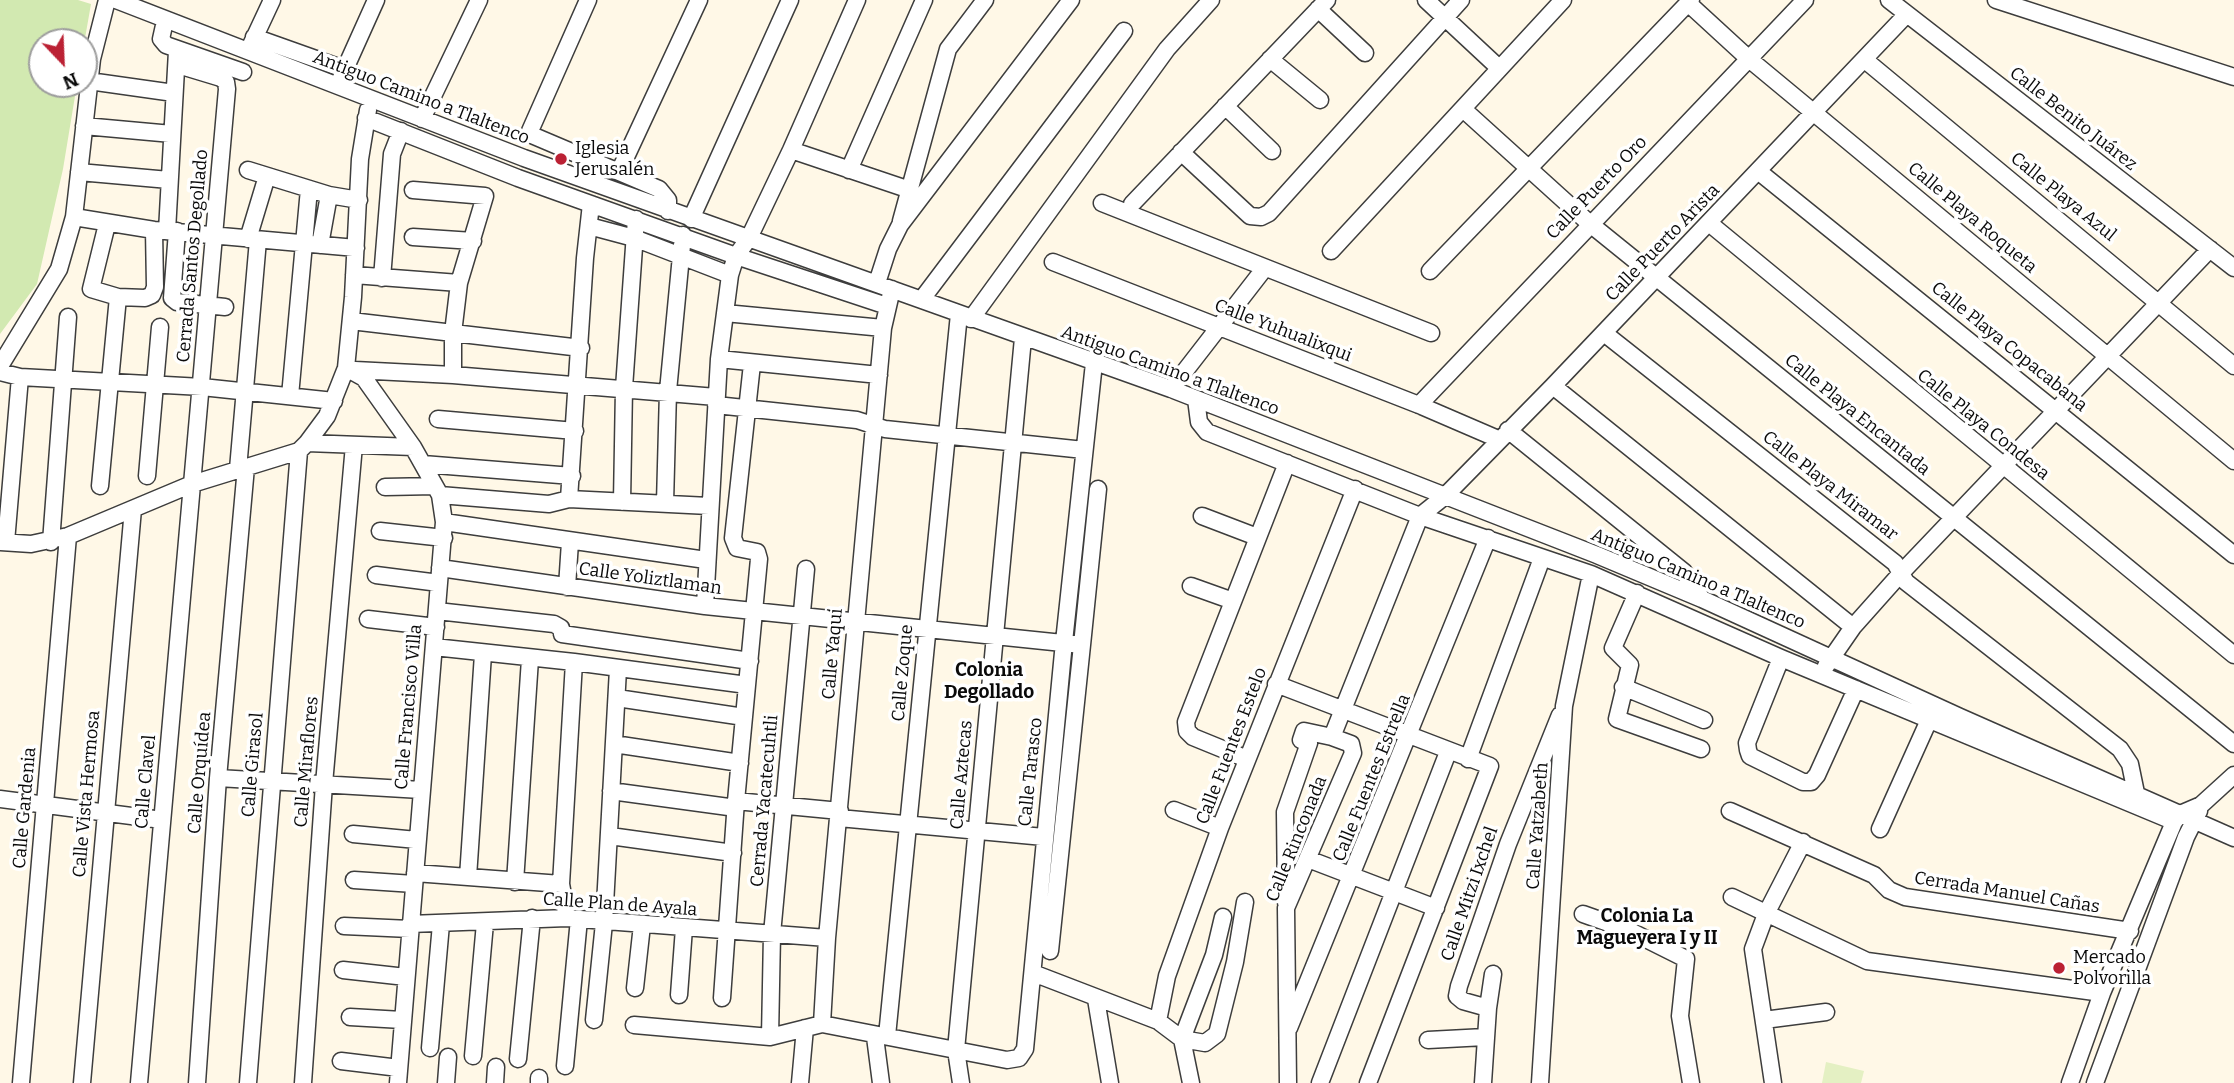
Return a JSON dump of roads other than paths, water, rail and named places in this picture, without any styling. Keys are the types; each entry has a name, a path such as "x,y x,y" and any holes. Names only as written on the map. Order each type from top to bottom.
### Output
{"street":[{"path":"98,54 116,0"},
{"name":"Antiguo Camino a Tlaltenco","path":"116,0 164,21 251,44 371,100 668,211 749,237 1023,338 1171,389 1445,496 1702,598 1830,658 1957,724 2063,769 2136,793 2188,818"},
{"path":"272,0 251,44 344,69"},
{"path":"339,86 344,69 376,0"},
{"path":"422,119 479,0"},
{"path":"588,0 530,131 534,136 659,189 668,200 668,211"},
{"path":"619,172 699,0"},
{"path":"691,219 790,0"},
{"path":"705,606 719,359 730,275 736,256 749,237 791,149 857,0"},
{"path":"849,170 923,0"},
{"path":"900,225 948,49 985,0"},
{"path":"900,225 1071,0"},
{"path":"965,317 1167,49 1211,0"},
{"path":"1426,0 1499,68"},
{"path":"1181,152 1250,216 1261,217 1269,213 1461,0"},
{"path":"1331,251 1563,0"},
{"name":"Calle Puerto Oro","path":"1419,405 1805,0"},
{"path":"1996,0 2234,77"},
{"path":"1430,271 1689,1"},
{"name":"Calle Playa Roqueta","path":"1689,1 1749,59 2234,461"},
{"path":"1132,204 1322,5 1364,53"},
{"name":"Calle Puerto Arista","path":"1445,496 1865,60 1897,5"},
{"name":"Calle Benito Juárez","path":"1897,5 2234,268"},
{"path":"164,21 161,39 178,58 243,72"},
{"path":"922,299 1124,31"},
{"path":"107,224 91,289 118,297 145,298 152,295 166,230 178,58"},
{"name":"Cerrada Santos Degollado","path":"178,58 226,82 215,235 217,306 202,387 192,484"},
{"path":"1270,59 1320,100"},
{"name":"Calle Playa Azul","path":"1865,60 2234,366"},
{"path":"98,82 174,93"},
{"path":"0,366 49,290 59,269 74,217 87,98"},
{"path":"303,447 334,401 350,369 360,159 371,100"},
{"path":"1224,106 1272,151"},
{"name":"Calle Playa Encantada","path":"1463,109 1590,223 2234,744"},
{"path":"366,118 591,204 887,306"},
{"path":"84,126 172,134"},
{"path":"382,278 392,154 401,131"},
{"path":"791,149 910,190"},
{"path":"248,170 329,195 359,200"},
{"name":"Calle Playa Copacabana","path":"1758,170 2234,555"},
{"path":"79,172 169,180"},
{"name":"Calle Orquídea","path":"197,1083 242,468 253,239 267,176"},
{"path":"290,396 309,189"},
{"path":"414,190 485,196 459,284 453,333 453,375"},
{"path":"320,245 329,195"},
{"path":"1102,203 1431,333"},
{"path":"569,499 591,204"},
{"path":"74,217 107,224 356,248"},
{"path":"622,502 624,388 636,219"},
{"name":"Calle Playa Condesa","path":"1709,223 2234,655"},
{"name":"Calle Yaqui","path":"822,1024 855,622 887,306 885,286 888,249 900,225"},
{"path":"589,226 634,238 730,275"},
{"path":"166,230 172,298 217,306"},
{"path":"665,503 668,391 683,235"},
{"path":"413,237 473,241"},
{"path":"1821,674 1853,627 1902,572 2210,249"},
{"name":"Calle Yuhualixqui","path":"1053,262 1419,405 1503,434 1684,572 1702,598"},
{"path":"1171,389 1264,269"},
{"path":"354,275 459,284"},
{"path":"100,486 118,297"},
{"path":"725,313 883,328"},
{"path":"51,542 68,317"},
{"name":"Calle Zoque","path":"881,1083 881,1036 908,823 945,436 965,317"},
{"path":"351,321 581,348"},
{"path":"147,476 160,327"},
{"name":"Calle Playa Miramar","path":"1604,332 1895,563 1906,582 2120,749 2130,764 2136,793"},
{"name":"Calle Aztecas","path":"961,1083 956,1050 1023,338"},
{"path":"719,359 879,375"},
{"name":"Calle Tarasco","path":"956,1050 1007,1060 1019,1058 1025,1049 1044,837 1094,363"},
{"path":"722,998 730,931 736,804 759,559 757,552 737,548 733,538 752,364"},
{"path":"350,369 668,391 749,408 876,424 885,429 1013,440 1084,450"},
{"name":"Calle Francisco Villa","path":"350,369 373,388 423,464 438,491 444,530 398,1076"},
{"path":"0,372 20,377 202,387 334,401"},
{"path":"20,377 3,542 51,542 192,484 303,447 413,447"},
{"path":"1553,386 1853,627"},
{"path":"1196,399 1199,422 1207,432 1420,516 1591,574 1929,720 1957,724"},
{"path":"438,419 575,431"},
{"name":"Calle Miraflores","path":"303,1083 324,784 354,445"},
{"name":"Calle Girasol","path":"248,1083 271,780 303,447"},
{"path":"1247,759 1193,737 1187,731 1186,722 1287,463"},
{"path":"423,464 572,476"},
{"name":"Calle Clavel","path":"139,1083 192,484"},
{"path":"384,487 549,504 569,499 709,506"},
{"path":"1050,951 1098,489"},
{"name":"Calle Fuentes Estelo","path":"1158,1021 1167,975 1220,828 1355,489"},
{"path":"1286,908 1285,812 1309,743 1301,740 1304,731 1332,737 1420,516 1445,496"},
{"name":"Calle Vista Hermosa","path":"82,1083 132,509"},
{"path":"1202,516 1257,537"},
{"path":"380,531 444,530 706,559"},
{"name":"Calle Gardenia","path":"21,1083 68,536"},
{"name":"Calle Fuentes Estrella","path":"1288,1030 1488,538"},
{"path":"567,587 570,542"},
{"path":"1468,758 1542,558"},
{"name":"Cerrada Yacatecuhtli","path":"770,1037 772,934 806,569"},
{"name":"Calle Yatzabeth","path":"1539,1083 1564,706 1591,574"},
{"name":"Calle Yoliztlaman","path":"376,575 440,575 567,587 755,612 1082,645"},
{"path":"1191,586 1233,601"},
{"path":"1637,593 1613,649 1626,657 1630,665 1616,715 1619,722 1700,749"},
{"path":"368,620 436,619 554,624 561,628 562,634 750,661"},
{"path":"434,647 747,685"},
{"path":"468,877 483,654"},
{"path":"1781,658 1747,743 1748,750 1750,756 1803,782 1811,782 1817,775 1856,689"},
{"path":"515,882 530,659"},
{"path":"565,1066 573,918 562,884 574,662"},
{"path":"594,1020 610,836 618,669"},
{"path":"1276,684 1490,766 1368,1083"},
{"path":"1623,687 1704,720"},
{"path":"617,698 744,717"},
{"name":"Calle Mitzi Ixchel","path":"1488,1008 1463,1001 1457,996 1459,986 1508,844 1564,706"},
{"path":"1880,829 1929,720"},
{"name":"Calle Rinconada","path":"1288,1083 1286,908 1353,753 1351,744 1332,737"},
{"path":"614,744 740,762"},
{"path":"1320,1083 1448,752"},
{"path":"2063,769 2234,838"},
{"path":"2070,1083 2102,993 2130,931 2188,818 2234,775"},
{"path":"218,778 421,790"},
{"path":"611,791 736,804 785,805 908,823 1044,837"},
{"path":"0,799 162,820"},
{"path":"1174,810 1220,828"},
{"name":"Cerrada Manuel Cañas","path":"1730,811 1874,875 1889,890 1905,897 2130,931"},
{"path":"2095,1083 2188,818"},
{"path":"353,834 417,840"},
{"path":"610,836 733,853"},
{"path":"1773,1083 1752,961 1753,948 1766,914 1803,842"},
{"path":"1308,859 1436,908"},
{"path":"354,880 468,877 562,884"},
{"path":"1732,897 1867,961 2102,993"},
{"path":"1033,973 1158,1021 1182,1039 1205,1043 1213,1040 1217,1034 1235,962 1245,902"},
{"path":"1584,914 1629,930 1686,959 1680,1016 1691,1083"},
{"path":"1191,1083 1182,1039 1214,955 1223,916"},
{"path":"518,1059 532,918"},
{"name":"Calle Plan de Ayala","path":"344,926 410,926 573,918 604,923 827,939"},
{"path":"473,1056 485,923"},
{"path":"430,1048 441,924"},
{"path":"635,988 642,925"},
{"path":"679,995 684,928"},
{"path":"1214,955 1235,962"},
{"path":"342,970 406,977"},
{"path":"1483,1083 1485,1037 1493,974"},
{"path":"1097,999 1110,1083"},
{"path":"1764,1020 1826,1012"},
{"path":"350,1017 402,1020"},
{"path":"634,1025 770,1037 822,1024 956,1050"},
{"path":"800,1083 805,1028"},
{"path":"1428,1040 1485,1037"},
{"path":"446,1083 448,1056"},
{"path":"341,1061 398,1076"}],"place":[{"name":"Iglesia Jerusalén","path":"561,159"},
{"name":"Mercado Polvorilla","path":"2059,968"}],"district":[{"name":"Colonia Degollado","path":"989,682"},
{"name":"Colonia La Magueyera I y II","path":"1647,928"}]}
